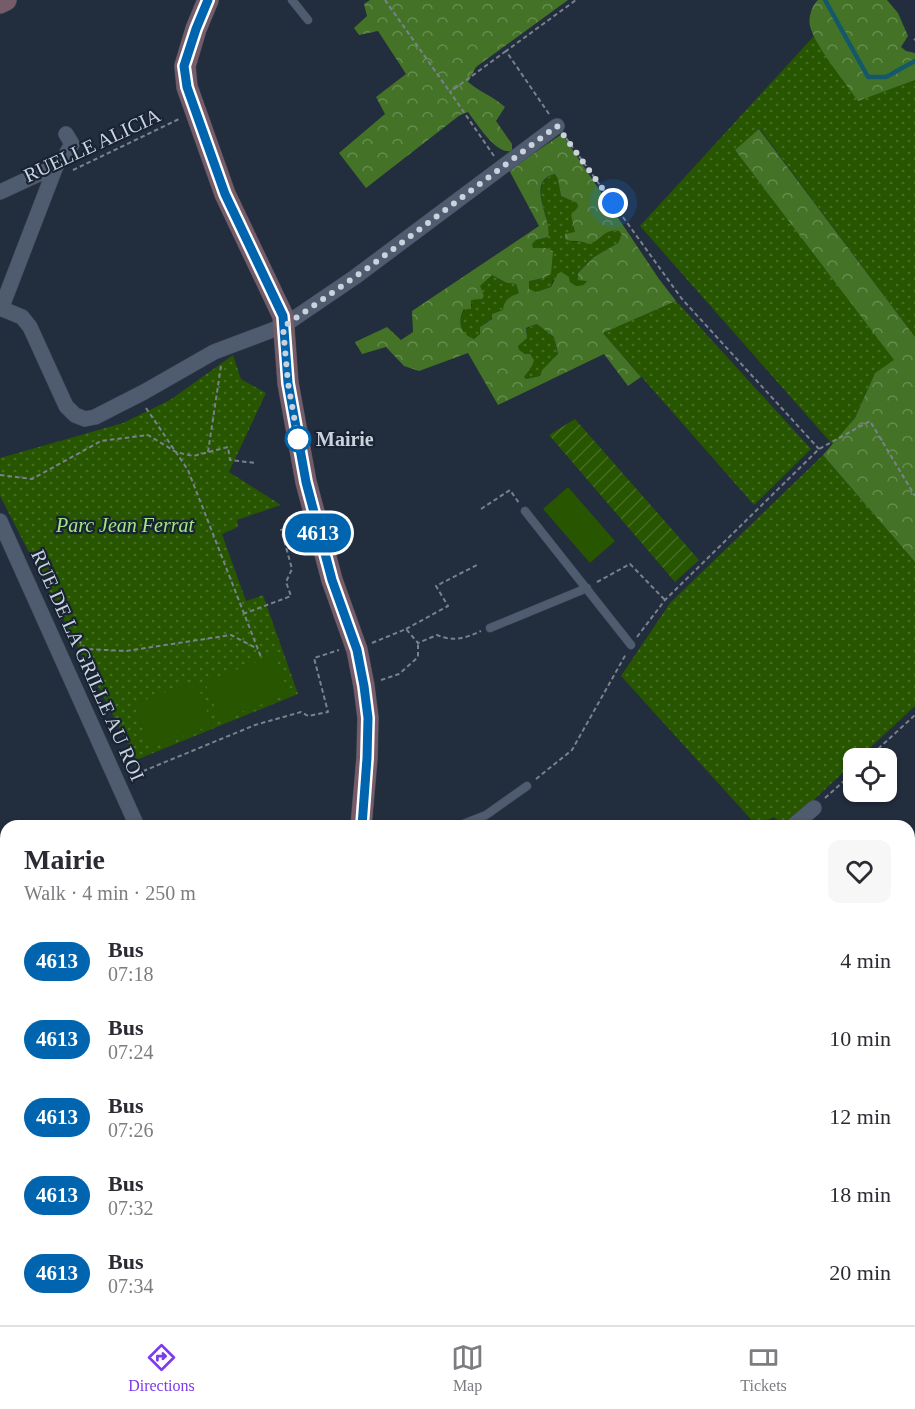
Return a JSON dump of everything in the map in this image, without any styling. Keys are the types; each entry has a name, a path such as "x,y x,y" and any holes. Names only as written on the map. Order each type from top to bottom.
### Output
{"main road":[{"path":"0,3 6,0"},
{"path":"208,0 184,66 187,87 225,194 283,316 288,383 306,482 332,580 356,648 364,686 368,718 362,820"}],"street":[{"path":"66,135 72,144 56,166 1,309 22,317 30,327 66,405 75,415 85,419 95,417 141,394 218,350 283,327 355,277 557,126"},
{"path":"0,192 56,166"},
{"name":"RUE DE LA GRILLE AU ROI","path":"0,521 134,820"},
{"path":"800,820 814,808"}],"lane":[{"path":"292,0 308,20"},
{"path":"525,511 631,645"},
{"path":"490,628 587,588"},
{"path":"473,820 486,815 527,786"}],"path":[{"path":"385,0 502,169"},
{"path":"450,92 576,0"},
{"path":"506,51 557,126 682,299 819,449"},
{"name":"RUELLE ALICIA","path":"50,181 195,112"},
{"path":"208,452 218,350"},
{"path":"141,394 150,416 188,470 261,657"},
{"path":"527,786 573,750 631,645 665,600 819,449 870,421 915,496"},
{"path":"0,475 32,478 101,441 148,435 176,452 193,456 228,447 231,460 256,463"},
{"path":"481,510 510,490 525,511"},
{"path":"243,615 291,596 286,582 292,568 281,529"},
{"path":"587,588 630,564 665,600"},
{"path":"109,762 131,755 141,772 255,725 301,712 308,716 328,711 314,658 356,648 406,629 448,606 436,586 477,565"},
{"path":"418,643 437,635 448,640 465,638 490,628"},
{"path":"364,686 399,674 418,657 418,643 406,629"},
{"path":"49,630 73,634 86,649 126,651 231,635 258,649"},
{"path":"879,748 915,715"},
{"path":"814,808 843,782"}],"green space":[{"path":"370,0 568,0 476,67 468,82 505,107 496,121 512,144 512,151 506,151 494,144 468,112 460,115 366,188 339,153 385,114 376,97 406,74 378,31 359,35 354,28 367,16 364,4"},
{"path":"818,0 887,0 898,13 908,36 901,47 915,53 915,80 858,101 824,54 813,34 810,16"},
{"path":"814,36 858,100 915,80 915,337 760,129 735,150 895,360 875,373 855,418 833,445 640,226"},
{"path":"759,129 915,337 915,562 823,455 855,418 875,373 894,360 735,150"},
{"path":"562,134 676,301 603,333 641,377 628,386 604,354 498,405 468,353 419,371 404,366 386,347 362,354 355,342 387,327 401,340 413,332 412,311 539,226 509,170","holes":["555,174 561,196 577,203 578,207 571,215 575,232 565,234 565,239 588,244 605,233 619,231 622,235 618,243 594,257 578,273 578,280 587,281 584,285 576,286 570,282 569,277 558,273 551,287 536,292 529,289 529,281 551,274 553,251 533,248 532,244 536,240 548,237 547,221 540,193 546,178","492,275 507,283 516,284 519,293 506,301 503,310 492,314 492,319 480,327 480,334 474,339 463,331 460,323 464,309 471,309 471,300 482,299 484,296 480,286","537,324 554,337 558,354 542,370 540,376 526,379 524,377 534,360 530,354 519,350 518,346 527,338 526,328"]},
{"path":"556,174 561,196 577,203 578,208 571,215 576,229 572,242 598,239 610,231 619,231 622,235 618,243 594,257 578,273 588,281 584,285 576,286 570,282 569,277 553,280 551,287 536,292 528,289 529,281 544,278 545,248 533,248 532,244 536,240 548,237 541,192 544,181"},
{"path":"492,275 507,283 516,284 519,293 503,310 492,314 492,318 480,327 480,334 474,339 465,334 461,327 462,314 465,309 472,306 471,300 482,299 484,296 479,286"},
{"path":"676,301 811,449 754,505 603,333"},
{"path":"537,324 554,337 558,355 542,370 540,376 526,379 524,377 532,366 518,346 527,333 526,329"},
{"name":"Parc Jean Ferrat","path":"233,355 241,379 266,393 229,472 281,505 237,520 238,527 222,534 246,601 263,595 298,694 136,760 0,496 0,458 123,423 170,400"},
{"path":"575,419 699,560 675,582 549,435"},
{"path":"823,455 915,562 915,706 870,748 843,748 843,772 799,814 788,820 778,820 773,817 768,820 752,820 621,676 670,603"},
{"path":"568,487 615,541 590,563 543,509"},
{"path":"274,655 289,694 220,720 205,682"},
{"path":"196,681 212,725 150,748 134,704"}],"waterway":[{"path":"825,0 868,77 886,77 915,61"}],"bus line":[{"name":"4613","path":"208,0 184,66 187,87 225,194 283,316 288,383 306,482 332,580 357,650 364,686 368,718 362,820"}],"place":[{"name":"Mairie","path":"298,439"}],"route":[{"path":"298,439 288,383 283,327 372,265 557,126 613,203"}]}
